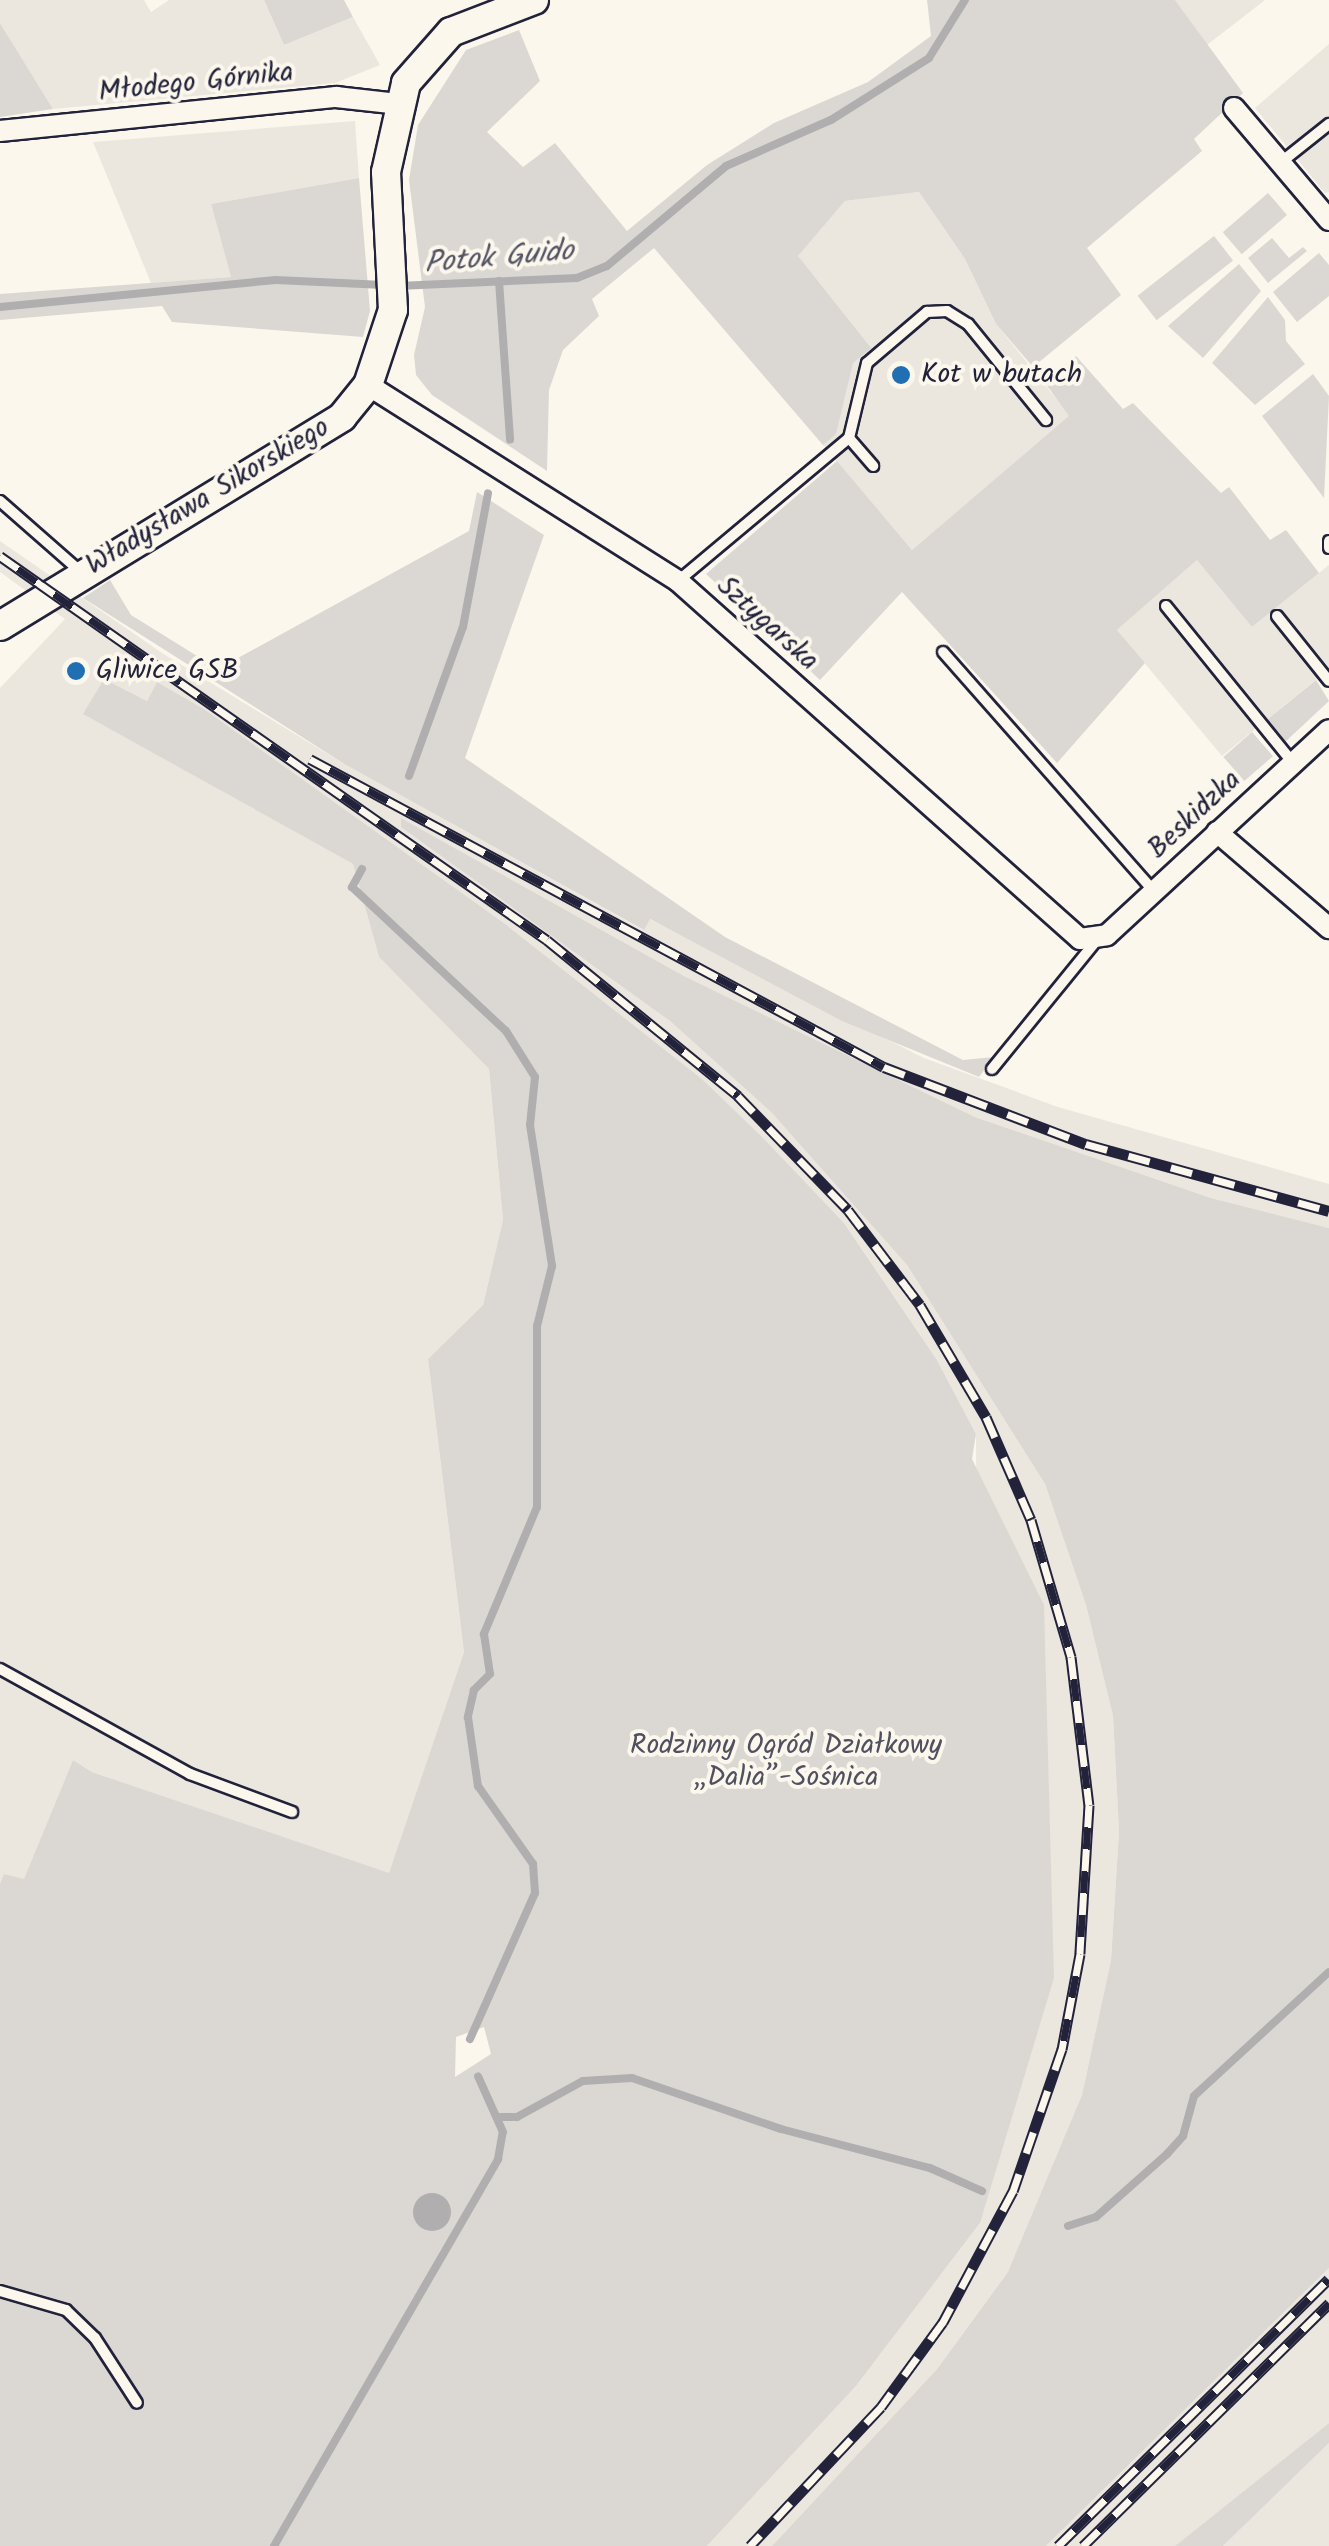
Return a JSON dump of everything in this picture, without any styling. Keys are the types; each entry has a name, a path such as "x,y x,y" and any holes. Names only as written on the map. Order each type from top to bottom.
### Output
{"street":[{"name":"Władysława Sikorskiego","path":"0,626 81,572 300,446 342,417 368,385 394,310 386,172 398,104 420,62 451,32 534,0"},
{"name":"Młodego Górnika","path":"0,131 336,97 398,104"},
{"path":"1234,108 1329,220"},
{"name":"Sztygarska","path":"368,385 678,581 1067,932 1098,939"},
{"name":"Beskidzka","path":"1098,939 1329,730"},
{"path":"1217,832 1329,928"}],"lane":[{"path":"1280,163 1329,124"},
{"path":"678,581 848,438 867,363 938,309 968,324 1046,420"},
{"path":"848,438 874,466"},
{"path":"0,501 81,572"},
{"path":"1166,606 1292,763"},
{"path":"1277,616 1329,681"},
{"path":"943,652 1154,891"},
{"path":"992,1069 1098,939"},
{"path":"0,1669 190,1774 292,1812"},
{"path":"0,2291 66,2310 94,2338 137,2403"}],"shaded area":[{"path":"0,0 144,0 151,12 169,0 264,0 284,45 353,17 380,65 335,83 53,109 0,23"},
{"path":"1175,0 1265,0 1207,45"},
{"path":"1329,44 1329,192 1325,193 1255,108"},
{"path":"355,121 359,178 211,204 231,277 151,283 93,142"},
{"name":"Kot w butach","path":"919,192 965,259 996,324 1070,416 912,550 730,335 845,201"},
{"path":"0,541 162,653 346,765 643,930 649,919 924,1058 1058,1107 1329,1184 1329,1228 1211,1198 975,1117 684,976 401,818 670,1021 771,1112 907,1265 1045,1484 1086,1605 1113,1716 1119,1831 1111,1960 1082,2095 1038,2210 1008,2272 937,2369 772,2546 707,2546 856,2386 980,2223 976,1434 937,1360 844,1223 702,1079 504,923 204,709 157,682 147,701 104,679 84,714 353,864 379,957 489,1069 503,1220 483,1305 428,1359 464,1652 389,1874 92,1772 73,1760 24,1880 0,1884 0,688 65,619 0,572"},
{"path":"1198,559 1252,627 1329,565 1329,669 1222,756 1117,630"},
{"path":"432,2193 446,2198 451,2212 446,2226 432,2231 418,2226 413,2212 418,2198"},
{"path":"1329,2268 1329,2423 1175,2546 1046,2546"},
{"path":"1329,2443 1329,2546 1223,2546"}],"green space":[{"path":"264,0 344,0 353,17 284,45"},
{"path":"927,0 1175,0 1243,93 1194,139 1202,151 1087,248 1121,295 1033,367 996,324 965,259 919,192 845,201 798,256 871,348 853,363 836,434 823,445 654,248 592,299 599,316 563,350 549,390 547,471 432,395 416,375 414,355 425,307 409,180 418,125 466,50 519,30 540,81 487,132 523,167 555,143 627,231 707,165 774,123 868,82 931,36"},
{"path":"0,23 53,109 0,117"},
{"path":"359,178 370,311 363,337 172,322 162,306 0,320 0,294 231,277 211,204"},
{"path":"1268,193 1287,215 1242,254 1223,232"},
{"path":"1214,236 1233,260 1157,320 1138,296"},
{"path":"1272,238 1289,258 1303,247 1307,251 1268,283 1248,258"},
{"path":"1319,253 1329,265 1329,296 1297,322 1273,292"},
{"path":"1239,264 1261,291 1203,358 1168,326"},
{"path":"1268,297 1285,320 1286,341 1305,364 1255,405 1212,363"},
{"path":"1076,356 1123,409 1133,403 1221,493 1229,487 1270,540 1286,530 1319,573 1252,627 1197,560 1117,630 1145,663 1057,763 902,592 820,680 706,574 837,461 912,550 1069,416 1045,383"},
{"path":"1313,374 1329,396 1324,498 1262,416"},
{"path":"477,492 544,535 465,758 725,937 963,1060 994,1057 979,1077 842,1021 650,919 644,930 346,765 83,598 110,580 131,615 218,669 469,531"},
{"name":"Rodzinny Ogród Działkowy „Dalia”-Sośnica","path":"104,679 147,701 157,682 204,709 504,923 702,1079 844,1223 937,1360 976,1434 972,1459 1044,1605 1054,1978 980,2223 856,2386 707,2546 0,2546 0,1884 4,1874 24,1879 73,1760 92,1772 389,1873 464,1652 428,1359 483,1305 503,1220 489,1069 379,957 353,864 83,714","holes":["484,2027 491,2054 455,2077 456,2037"]},
{"path":"1316,680 1329,701 1284,743 1264,722"},
{"path":"1252,732 1273,756 1244,781 1223,757"},
{"path":"401,818 684,976 975,1117 1211,1198 1329,1228 1329,2268 1046,2546 772,2546 937,2369 1008,2272 1082,2095 1111,1960 1119,1831 1113,1716 1086,1605 1045,1484 907,1265 771,1112 670,1021 401,827"},
{"path":"1329,2423 1329,2443 1223,2546 1175,2546"}],"waterway":[{"name":"Potok Guido","path":"398,286 577,278 607,266 726,166 831,120 929,58 965,0"},
{"name":"Potok Guido","path":"0,307 276,280 384,285"},
{"path":"499,281 510,440"},
{"path":"409,776 463,627 488,493"},
{"path":"362,869 352,887 506,1031 535,1077 530,1125 552,1266 537,1326 537,1507 484,1634 490,1674 474,1690 468,1717 478,1786 533,1864 535,1893 470,2039"},
{"path":"1068,2226 1096,2217 1167,2154 1183,2136 1194,2096 1329,1972"},
{"path":"274,2546 498,2159 503,2132 478,2076"},
{"path":"499,2117 517,2117 583,2081 632,2078 781,2129 930,2168 982,2191"}],"railway":[{"path":"0,556 547,940 738,1096 848,1210 920,1305 986,1417 1031,1520 1071,1657 1089,1805 1080,1954 1062,2049 1013,2191 943,2322 881,2407 750,2546"},
{"path":"310,759 884,1067 1086,1144 1329,1211"},
{"path":"1058,2546 1329,2279"},
{"path":"1083,2546 1329,2303"}],"place":[{"name":"Kot w butach","path":"901,375"},
{"name":"Gliwice GSB","path":"76,671"}]}
